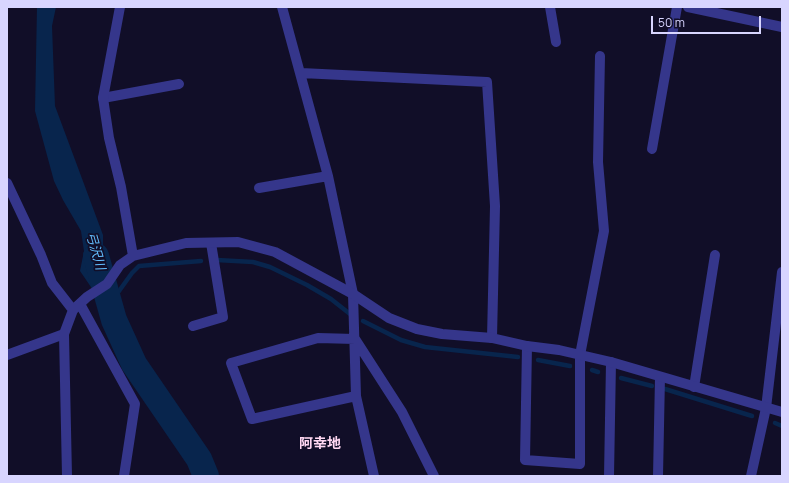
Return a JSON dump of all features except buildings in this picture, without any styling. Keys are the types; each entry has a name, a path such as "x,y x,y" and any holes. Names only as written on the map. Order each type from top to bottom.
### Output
{"street":[{"path":"120,7 103,98 109,138 121,187 133,256"},
{"path":"282,7 301,72 328,176 352,294 356,339 356,396 374,476"},
{"path":"550,7 556,42"},
{"path":"652,149 677,7"},
{"path":"688,7 782,27"},
{"path":"527,346 525,460 580,464 580,355 604,231 598,162 600,56"},
{"path":"301,72 487,82 495,206 492,338"},
{"path":"103,98 180,84"},
{"path":"259,188 328,176"},
{"path":"7,183 41,255 52,283 80,303 135,404 124,476"},
{"path":"67,476 64,334 80,303 107,284 120,266 133,256 186,243 238,242 275,252 352,294 389,318 417,329 442,334 492,338 611,362 782,412"},
{"path":"193,326 223,317 211,243"},
{"path":"694,387 715,255"},
{"path":"751,476 766,408 782,272"},
{"path":"7,355 64,334"},
{"path":"356,339 318,338 230,363 252,419 356,396"},
{"path":"356,339 402,412 434,476"},
{"path":"609,476 611,362"},
{"path":"658,476 660,377"}],"water":[{"path":"37,7 56,7 52,26 55,106 103,235 103,281 93,290 80,271 84,251 81,231 54,181 35,111"}],"waterway":[{"name":"弓沢川","path":"96,256 114,320 134,364 199,459 206,476"},
{"path":"217,260 253,262 270,267 307,285 331,299 350,314"},
{"path":"109,301 114,298 132,273 139,266 201,261"},
{"path":"363,321 401,340 425,347 518,357"},
{"path":"538,360 570,366"},
{"path":"592,370 598,372"},
{"path":"621,378 652,386"},
{"path":"665,389 752,416"},
{"path":"775,423 782,426"}],"district":[{"name":"阿幸地","path":"320,444"}]}
